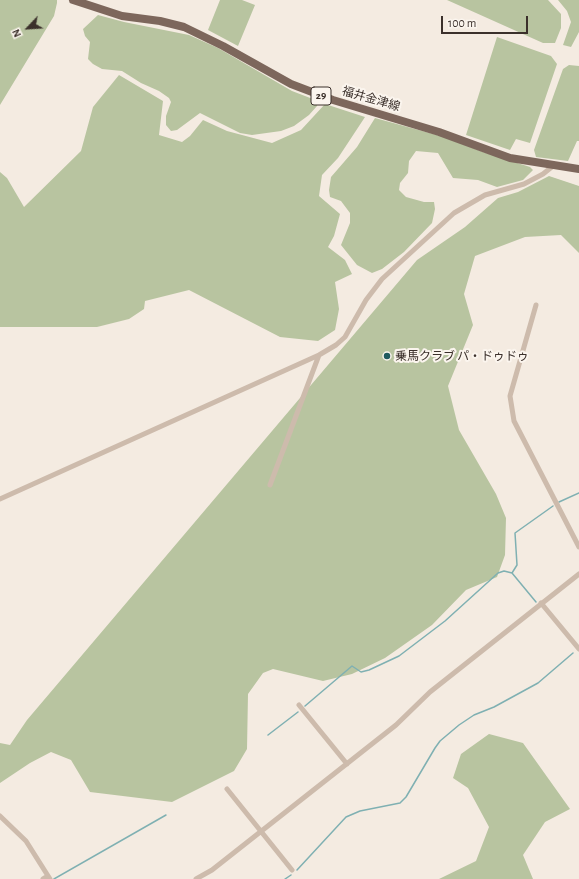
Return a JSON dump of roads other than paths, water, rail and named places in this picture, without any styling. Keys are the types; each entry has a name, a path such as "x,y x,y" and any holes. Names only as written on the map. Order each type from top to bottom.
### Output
{"main road":[{"name":"福井金津線","path":"73,0 122,16 160,21 184,27 223,46 282,80 310,92 439,132 510,158 579,169"}],"street":[{"path":"0,498 336,345 345,337 366,300 382,279 454,212 485,195 524,184 543,174 553,166"},
{"path":"536,305 510,396 514,422 579,547"},
{"path":"270,485 319,354"},
{"path":"196,879 212,870 347,764 407,715 430,692 579,574"},
{"path":"541,603 579,648"},
{"path":"299,705 347,764"},
{"path":"227,789 292,870"},
{"path":"0,816 26,841 49,877 42,879"}],"waterway":[{"path":"559,502 579,493"},
{"path":"305,706 352,666 361,672 369,670 399,656 445,621 498,573 504,571 512,573 517,565 515,533 553,506"},
{"path":"512,573 536,602"},
{"path":"297,870 346,817 360,811 400,803 406,797 440,741 459,725 474,715 494,707 538,683 573,653"},
{"path":"268,735 298,712"},
{"path":"54,879 166,815"},
{"path":"285,879 291,875"}],"place":[{"name":"乗馬クラブ パ・ドゥドゥ","path":"387,356"}]}
